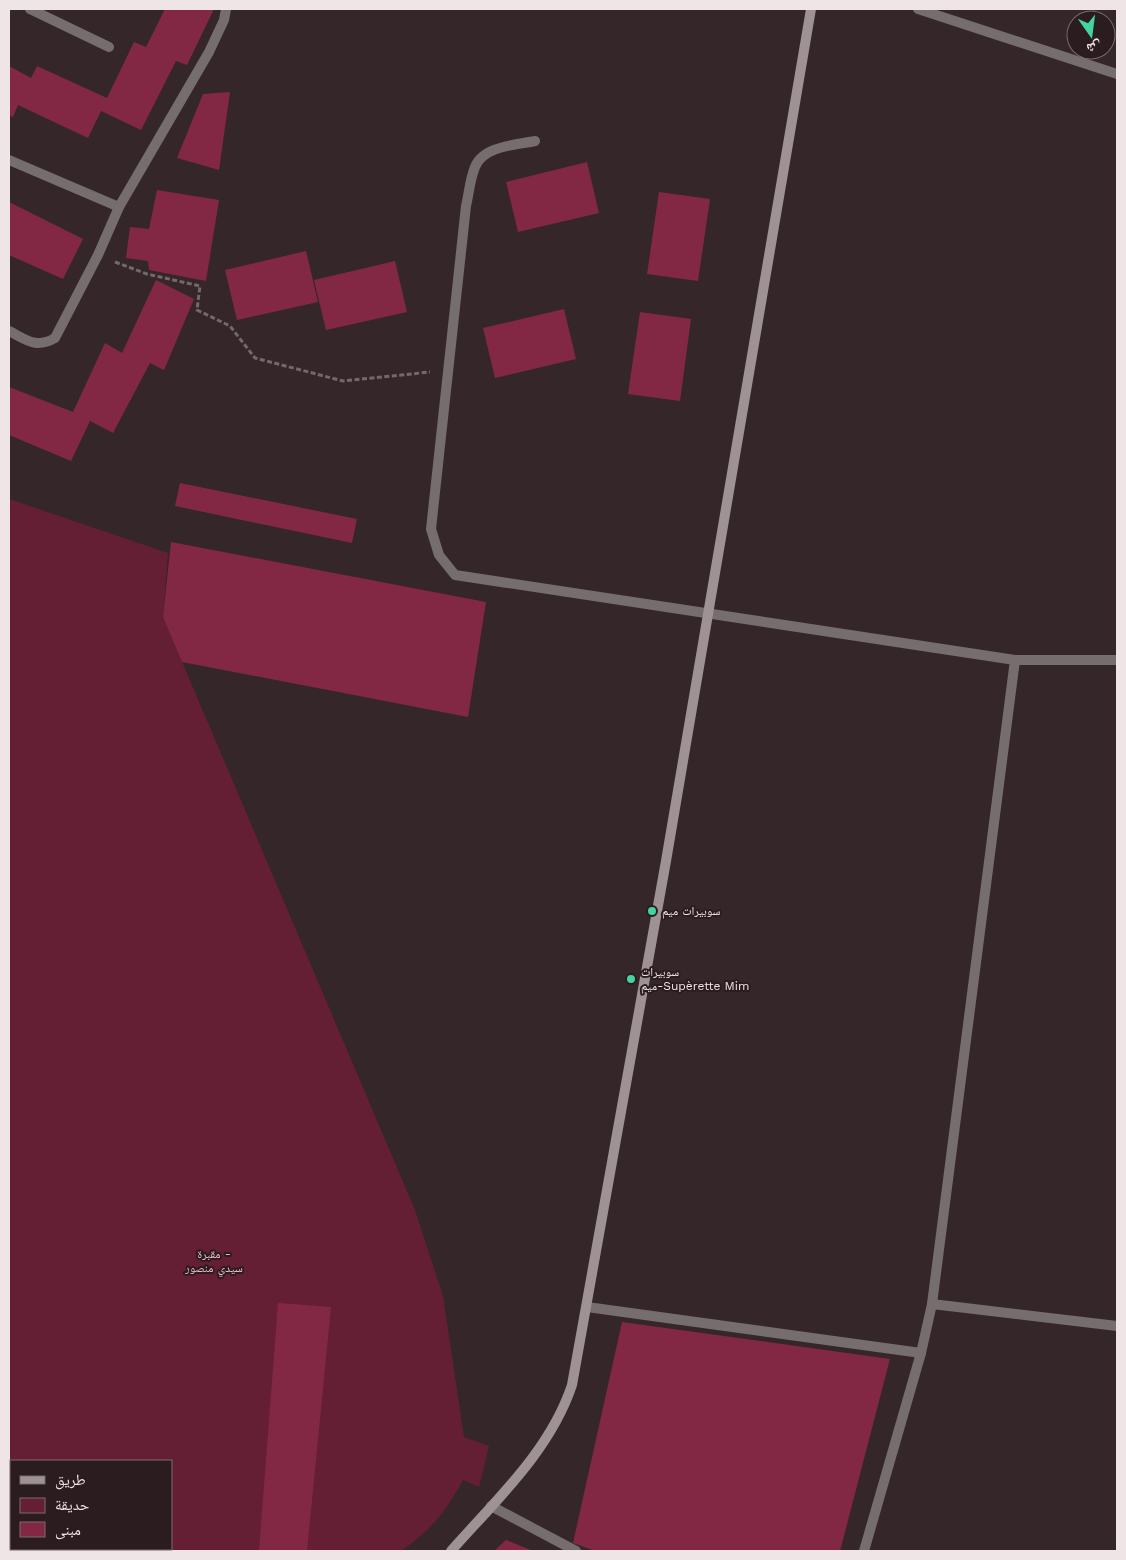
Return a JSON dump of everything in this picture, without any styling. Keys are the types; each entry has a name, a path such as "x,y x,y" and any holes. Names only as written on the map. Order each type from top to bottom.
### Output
{"main road":[{"path":"451,1551 545,1442 564,1408 572,1385 666,861 810,9"}],"street":[{"path":"30,9 109,47"},
{"path":"9,331 34,344 45,344 55,338 98,255 119,207 209,52 224,20 226,9"},
{"path":"918,9 1117,74"},
{"path":"535,141 494,150 483,156 475,166 466,206 450,370 431,529 439,555 455,575 1015,660 1117,660"},
{"path":"9,160 119,207"},
{"path":"864,1551 921,1353 932,1304 1015,660"},
{"path":"932,1304 1117,1326"},
{"path":"587,1307 921,1353"},
{"path":"490,1506 576,1551"}],"path":[{"path":"98,255 147,274 200,286 196,310 230,326 255,358 343,381 450,370"}],"green space":[{"name":"مقبرة - سيدي منصور","path":"9,499 168,553 163,617 415,1210 443,1296 464,1437 489,1446 479,1487 463,1480 437,1520 421,1536 401,1551 9,1551"}],"building":[{"path":"165,9 214,9 187,65 176,61 141,130 101,111 88,138 18,105 13,117 9,115 9,66 31,78 37,66 107,98 134,42 146,47"},
{"path":"230,92 219,170 177,158 203,94"},
{"path":"587,162 599,213 518,232 506,182"},
{"path":"157,190 219,200 206,281 149,270 148,261 126,258 130,227 149,229"},
{"path":"659,192 710,199 698,281 647,274"},
{"path":"9,202 83,239 63,279 9,255"},
{"path":"306,251 318,302 237,320 225,270"},
{"path":"395,261 407,312 326,330 314,280"},
{"path":"156,280 194,299 164,370 150,363 113,433 90,421 71,461 9,435 9,387 73,412 105,343 122,353"},
{"path":"564,309 576,359 495,378 483,328"},
{"path":"640,312 691,319 680,401 628,394"},
{"path":"180,483 357,519 352,543 175,506"},
{"path":"171,542 486,602 468,717 182,662 163,617"},
{"path":"278,1303 331,1307 307,1551 259,1551"},
{"path":"622,1322 890,1359 840,1551 595,1551 573,1543"},
{"path":"506,1540 533,1551 494,1551"}],"place":[{"name":"سوبيرات ميم","path":"652,911"},
{"name":"سوبيرات ميم-Supèrette Mim","path":"631,979"}]}
